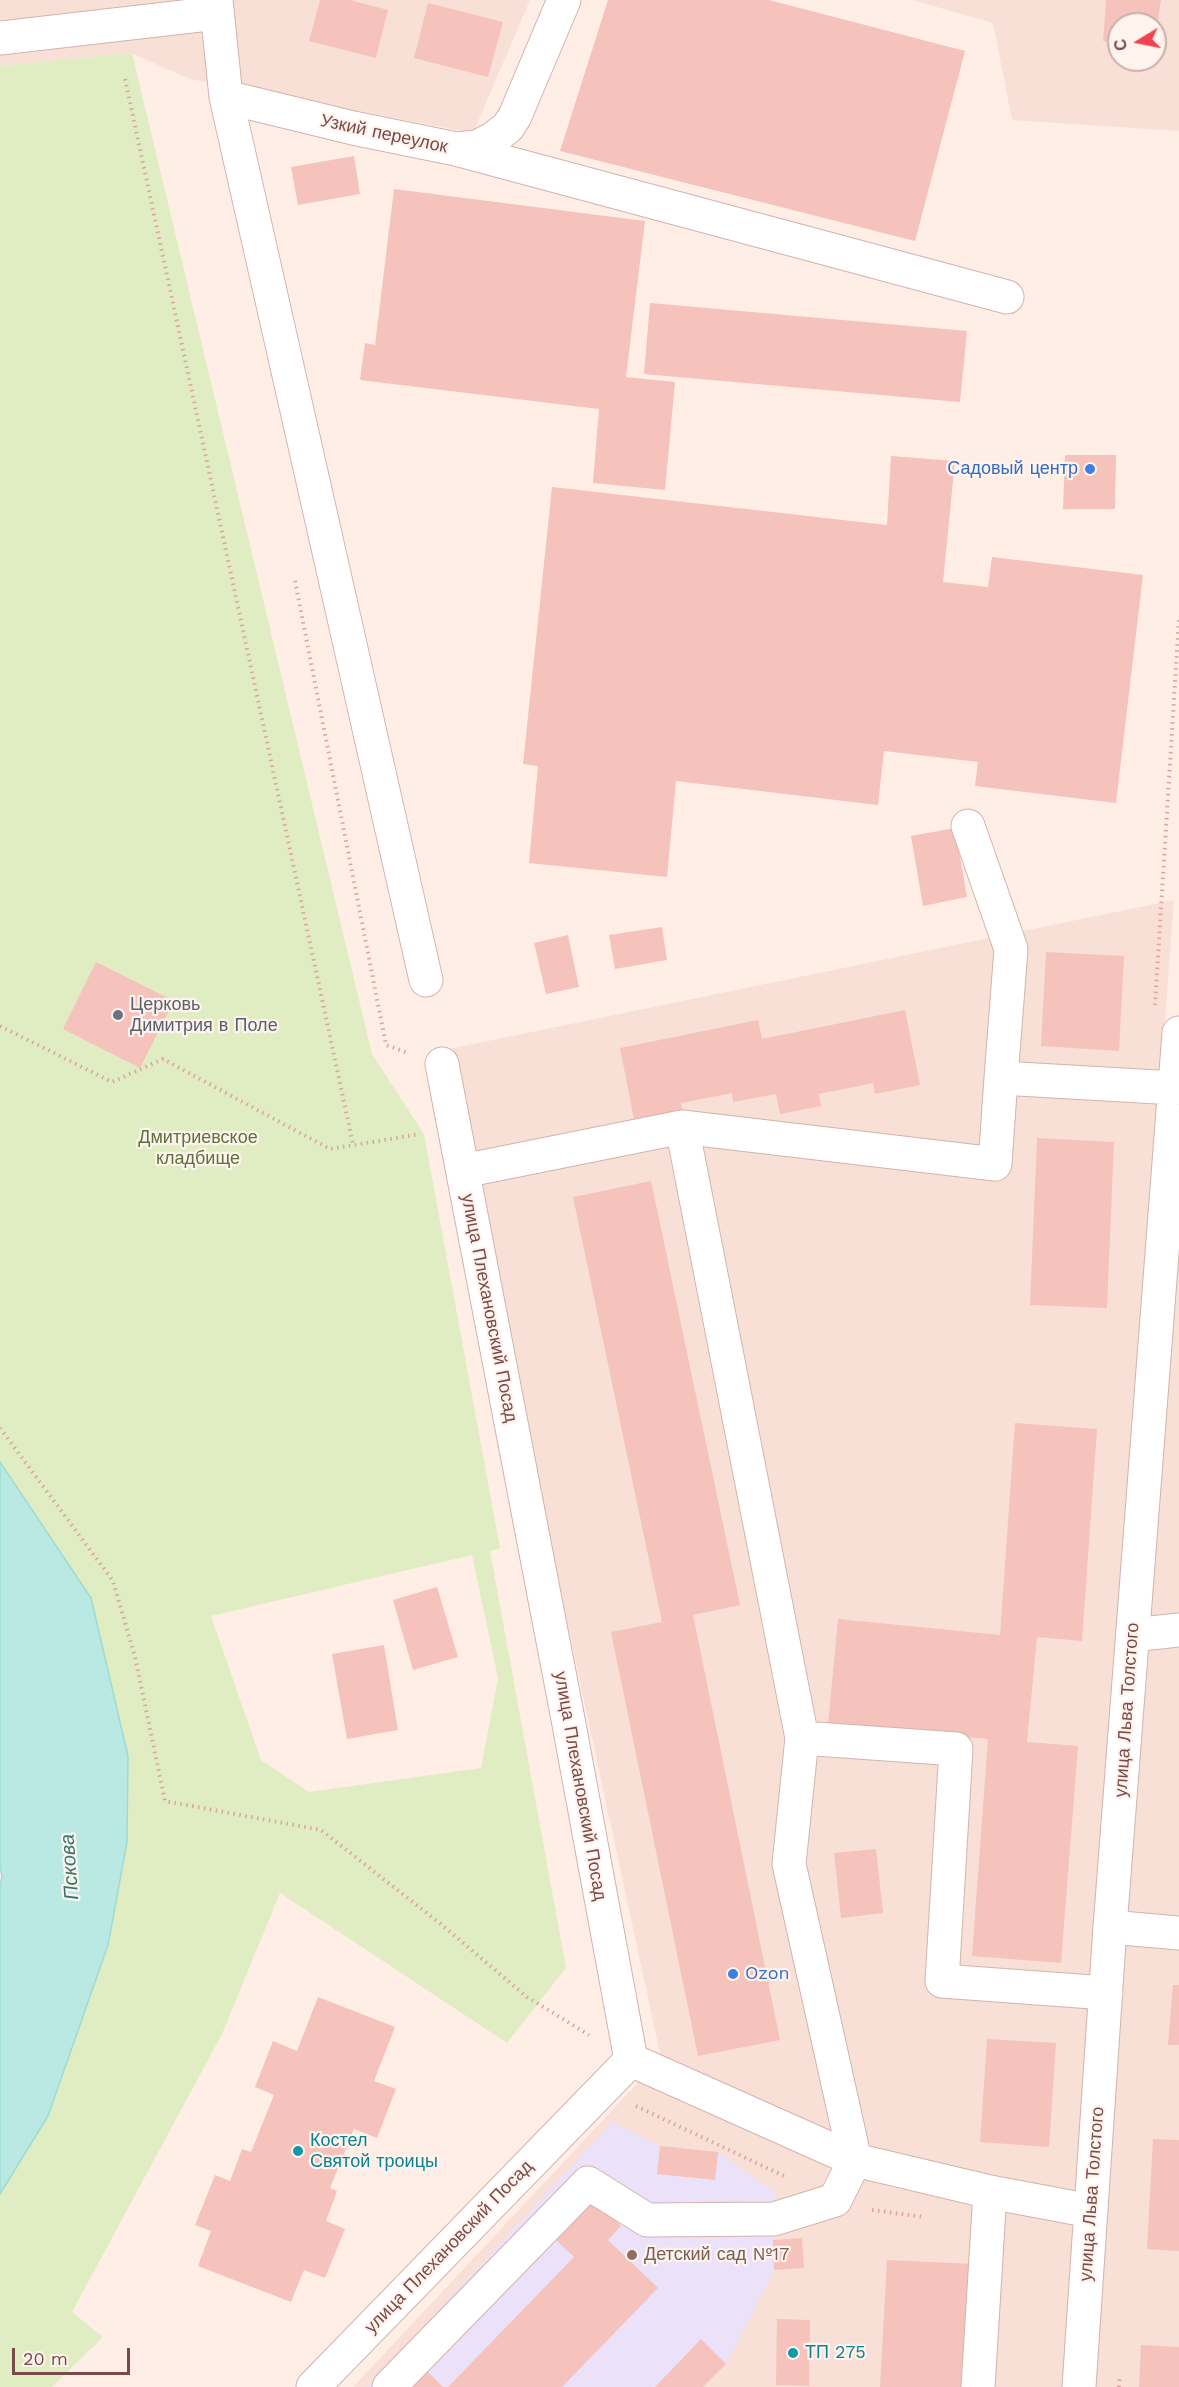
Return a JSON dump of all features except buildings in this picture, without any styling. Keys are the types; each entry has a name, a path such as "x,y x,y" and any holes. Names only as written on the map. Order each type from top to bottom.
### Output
{"street":[{"name":"Узкий переулок","path":"226,97 353,128 456,149 477,147 508,127 515,116 564,0"},
{"path":"0,38 216,7 226,97 426,980"},
{"path":"456,149 1007,297"},
{"path":"463,1172 681,1127 995,1164 1011,950 968,826"},
{"name":"улица Льва Толстого","path":"1079,2387 1110,1927 1133,1635 1168,1315 1175,1088 1179,1033"},
{"name":"улица Плехановский Посад","path":"313,2387 631,2060 571,1730 442,1064"},
{"path":"1001,1078 1175,1088"},
{"path":"389,2387 588,2183 647,2220 774,2219 835,2200 855,2160 789,1864 802,1738 681,1127"},
{"path":"1133,1635 1179,1630"},
{"path":"802,1738 956,1749 942,1981 1106,1993"},
{"path":"1110,1927 1179,1933"},
{"path":"631,2060 855,2160 990,2192 1091,2211"},
{"path":"978,2387 990,2192"}],"path":[{"path":"125,79 353,1144"},
{"path":"0,1026 112,1082 163,1059 330,1149 424,1134 454,1120"},
{"path":"0,1428 113,1581 135,1656 165,1801 321,1830 442,1925 527,1997 631,2060"}],"shaded area":[{"path":"0,0 530,0 473,133 190,79 131,53 0,66"},
{"path":"912,0 1179,0 1179,131 1012,120 993,23"},
{"path":"1174,900 1064,2387 353,2387 661,2058 444,1050"},
{"path":"1179,1193 1179,2387 1082,2387"},
{"name":"Детский сад №17","path":"612,2122 660,2146 718,2152 775,2193 774,2270 726,2364 703,2387 368,2387"}],"green space":[{"name":"Дмитриевское кладбище","path":"132,53 372,1054 424,1134 500,1548 490,1551 566,1968 507,2043 280,1893 222,2034 72,2312 103,2337 52,2387 0,2387 0,2194 48,2116 127,1842 128,1756 91,1598 0,1462 0,66","holes":["472,1555 498,1678 481,1768 309,1792 261,1760 211,1616"]}],"water":[{"name":"Пскова","path":"0,1462 91,1598 128,1756 127,1842 108,1945 48,2116 0,2194 0,1886 2,1877 0,1865"}],"place":[{"name":"Садовый центр","path":"1090,469"},
{"name":"Церковь Димитрия в Поле","path":"118,1015"},
{"name":"Ozon","path":"733,1974"},
{"name":"Костел Святой троицы","path":"298,2151"},
{"name":"Детский сад №17","path":"632,2255"},
{"name":"ТП 275","path":"793,2353"}]}
